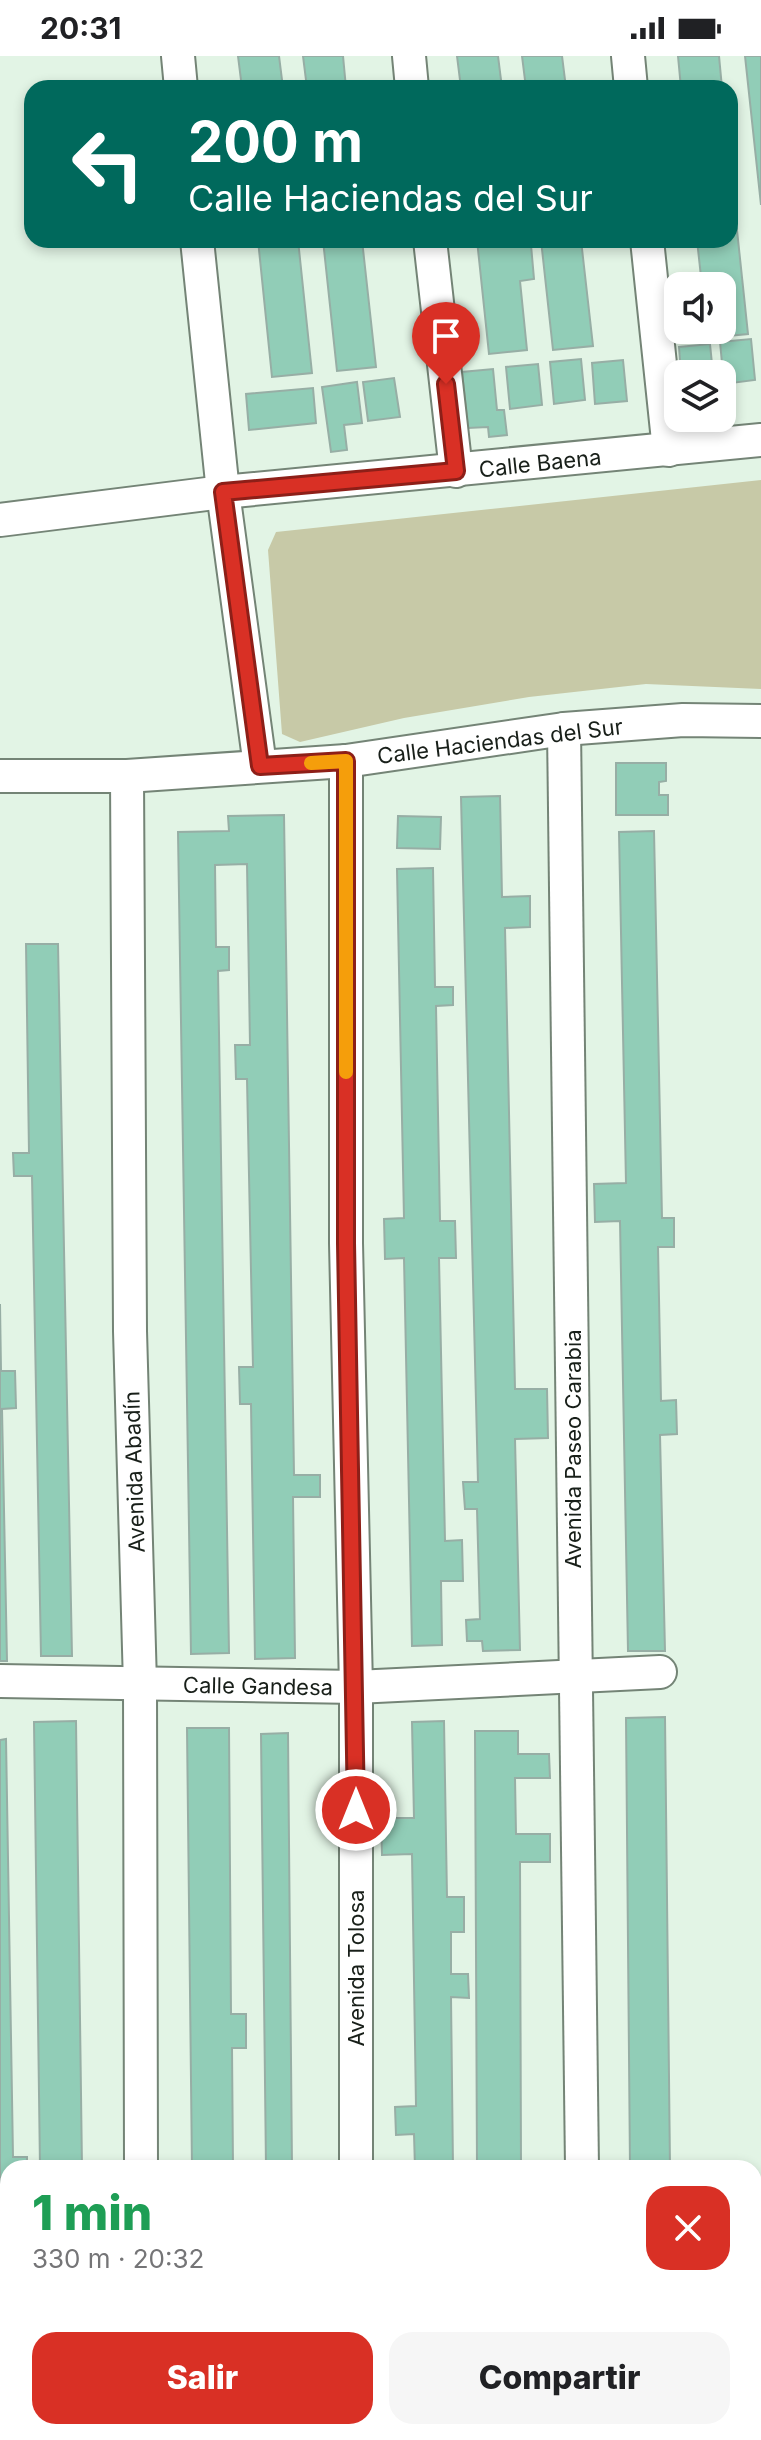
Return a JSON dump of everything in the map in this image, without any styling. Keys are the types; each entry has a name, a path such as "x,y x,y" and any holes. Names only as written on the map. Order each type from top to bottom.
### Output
{"street":[{"path":"178,56 180,80"},
{"path":"409,56 411,80"},
{"path":"628,56 630,80"},
{"path":"198,248 223,492 260,766"},
{"path":"431,248 456,471"},
{"path":"648,248 669,450"},
{"name":"Calle Baena","path":"0,520 223,492 761,440"},
{"name":"Calle Haciendas del Sur","path":"0,776 127,776 346,761 564,729 683,720 761,721"},
{"name":"Avenida Paseo Carabia","path":"564,729 582,2160"},
{"name":"Avenida Tolosa","path":"346,761 346,1243 356,1687 356,2160"},
{"name":"Avenida Abadín","path":"127,776 130,1331 140,1684 141,2160"},
{"name":"Calle Gandesa","path":"0,1681 356,1687 660,1672"}],"green space":[{"path":"761,480 761,689 646,684 529,697 404,718 300,742 282,734 268,550 276,532"}],"building":[{"path":"238,56 279,56 282,80 241,80"},
{"path":"303,56 343,56 345,80 306,80"},
{"path":"457,56 498,56 501,80 460,80"},
{"path":"522,56 562,56 565,80 525,80"},
{"path":"678,56 719,56 721,80 680,80"},
{"path":"745,56 761,56 761,205"},
{"path":"738,240 748,334 736,335 736,272 700,272 698,248 738,248"},
{"path":"259,248 299,248 312,373 272,377"},
{"path":"324,248 363,248 376,367 337,371"},
{"path":"478,248 531,248 534,279 520,281 527,350 489,354"},
{"path":"542,248 582,248 593,346 553,350"},
{"path":"751,339 755,380 736,382 736,360 722,360 720,344 736,344 736,340"},
{"path":"710,344 712,360 680,360 679,347"},
{"path":"581,359 585,400 554,404 550,362"},
{"path":"623,360 627,401 595,404 592,363"},
{"path":"538,364 542,405 510,409 506,367"},
{"path":"493,369 497,410 504,410 507,435 489,437 488,427 468,428 462,372"},
{"path":"394,378 400,417 368,421 363,382"},
{"path":"357,382 362,423 344,425 347,450 331,452 322,387"},
{"path":"313,388 316,423 249,430 246,394"},
{"path":"616,763 666,763 666,781 659,782 659,795 668,795 668,815 616,815"},
{"path":"500,796 502,897 530,896 530,927 505,928 515,1389 547,1389 548,1438 515,1439 520,1650 483,1651 482,1641 467,1641 466,1620 480,1619 477,1509 465,1509 463,1482 478,1482 461,797"},
{"path":"284,815 294,1475 320,1475 320,1497 293,1497 295,1658 255,1659 251,1404 240,1404 239,1367 253,1367 247,1079 236,1079 235,1045 250,1045 247,864 215,865 216,947 229,947 229,970 218,971 229,1653 191,1654 178,832 229,831 228,816"},
{"path":"398,816 441,817 440,849 397,848"},
{"path":"654,831 662,1218 674,1218 674,1247 658,1247 661,1401 676,1400 677,1434 660,1435 665,1651 628,1651 620,1221 595,1222 594,1184 626,1183 619,832"},
{"path":"433,868 435,987 453,987 453,1005 436,1006 440,1221 455,1221 456,1258 439,1258 445,1541 462,1540 463,1581 441,1581 442,1645 412,1646 404,1258 385,1259 384,1219 404,1218 397,869"},
{"path":"26,944 58,944 72,1656 41,1656 32,1176 14,1176 13,1153 29,1153"},
{"path":"0,1304 1,1371 15,1371 16,1408 2,1409 7,1661 0,1661"},
{"path":"665,1717 670,2160 630,2160 626,1718"},
{"path":"76,1721 82,2160 40,2160 34,1722"},
{"path":"444,1721 447,1897 464,1897 464,1932 451,1932 451,1974 468,1974 469,1998 451,1997 453,2160 415,2160 414,2134 396,2135 395,2107 416,2106 412,1854 382,1855 381,1818 414,1818 412,1722"},
{"path":"187,1728 229,1728 231,2014 246,2014 246,2048 232,2048 233,2160 192,2160"},
{"path":"475,1731 518,1731 518,1754 549,1754 550,1778 515,1778 516,1834 550,1834 550,1862 520,1862 521,2160 477,2160"},
{"path":"288,1733 292,2160 266,2160 261,1734"},
{"path":"6,1739 13,2157 27,2157 27,2160 0,2160 0,1740"}],"slow traffic":[{"path":"311,763 346,761 346,1072"}],"route":[{"path":"356,1810 346,1243 346,761 260,766 223,492 456,471 446,384"}]}
